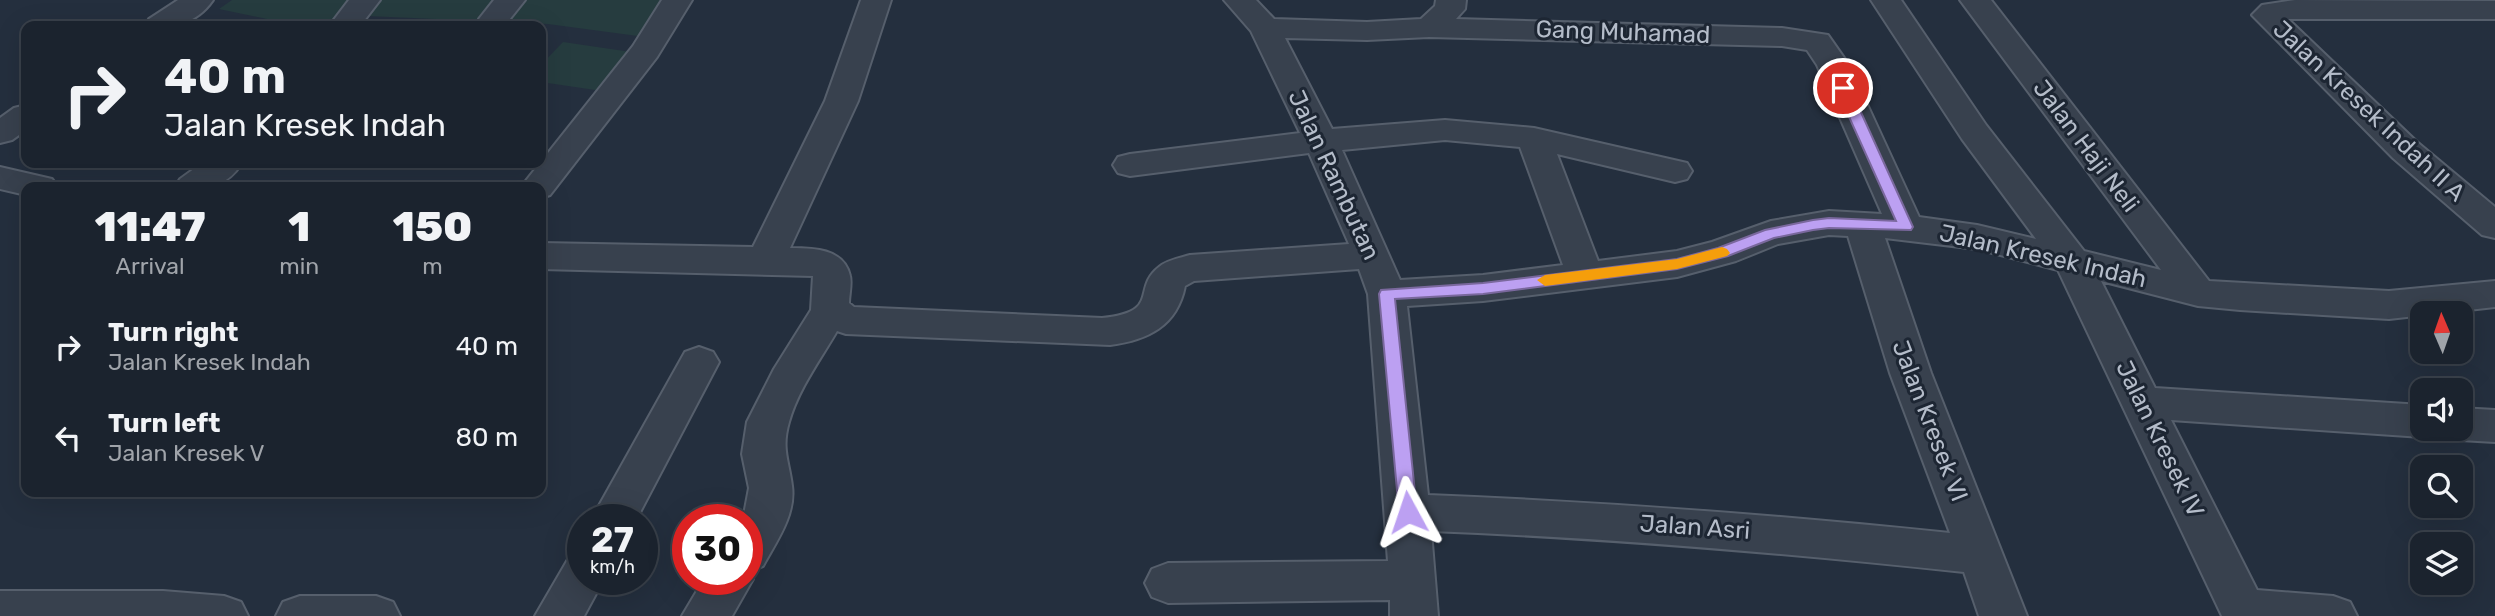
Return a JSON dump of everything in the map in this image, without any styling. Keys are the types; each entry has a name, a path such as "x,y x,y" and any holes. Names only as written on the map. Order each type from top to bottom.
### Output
{"street":[{"path":"167,21 198,0"},
{"path":"542,182 646,50 677,0"},
{"path":"764,262 811,173 853,68 876,0"},
{"name":"Jalan Rambutan","path":"1240,0 1265,28 1321,141 1387,294 1408,512 1413,598"},
{"path":"1429,28 1450,9 1451,0"},
{"name":"Jalan Kresek IV","path":"1886,0 1974,132 2073,262 2245,613"},
{"name":"Jalan Haji Neli","path":"1975,0 2198,293"},
{"name":"Jalan Kresek Indah II A","path":"2495,10 2296,9 2273,11 2267,15 2405,150 2495,226"},
{"name":"Gang Muhamad","path":"1265,28 1367,31 1429,28 1782,37 1817,43 1833,65 1906,227"},
{"path":"0,133 21,118"},
{"path":"1130,165 1321,141 1445,131 1534,138 1675,171"},
{"path":"1534,138 1585,275"},
{"path":"199,182 218,168"},
{"path":"0,178 21,183"},
{"name":"Jalan Kresek Indah","path":"1387,294 1483,288 1677,264 1723,252 1770,233 1829,223 1906,227 1977,237 2198,293 2287,301 2389,305 2495,294"},
{"name":"Jalan Kresek VI","path":"1863,224 1879,285 1911,379 1982,555 2003,616"},
{"path":"830,310 846,320 1102,332 1123,330 1141,324 1158,309 1166,281 1175,273 1190,268 1372,255"},
{"path":"546,256 814,261 826,264 833,276 829,293 830,310 788,380 768,422 763,454 771,488 763,524"},
{"path":"622,504 699,362"},
{"path":"2143,403 2410,420"},
{"path":"2473,425 2495,426"},
{"name":"Jalan Asri","path":"1408,512 1603,520 1781,534 1982,555"},
{"path":"1168,583 1413,598"},
{"path":"559,616 571,595"},
{"path":"706,616 720,595"},
{"path":"0,611 106,615 163,611 224,616"},
{"path":"2245,613 2333,616"},
{"path":"300,616 376,616"}],"green space":[{"path":"232,0 660,0 638,36 546,24 546,21 344,15 337,21 266,21 267,19 219,9"},
{"path":"563,42 638,53 602,91 546,83 546,60"}],"slow traffic":[{"path":"1545,280 1677,264 1722,253"}],"route":[{"path":"1408,512 1387,294 1483,288 1677,264 1723,252 1770,233 1797,227 1829,223 1906,227 1843,88"}]}
